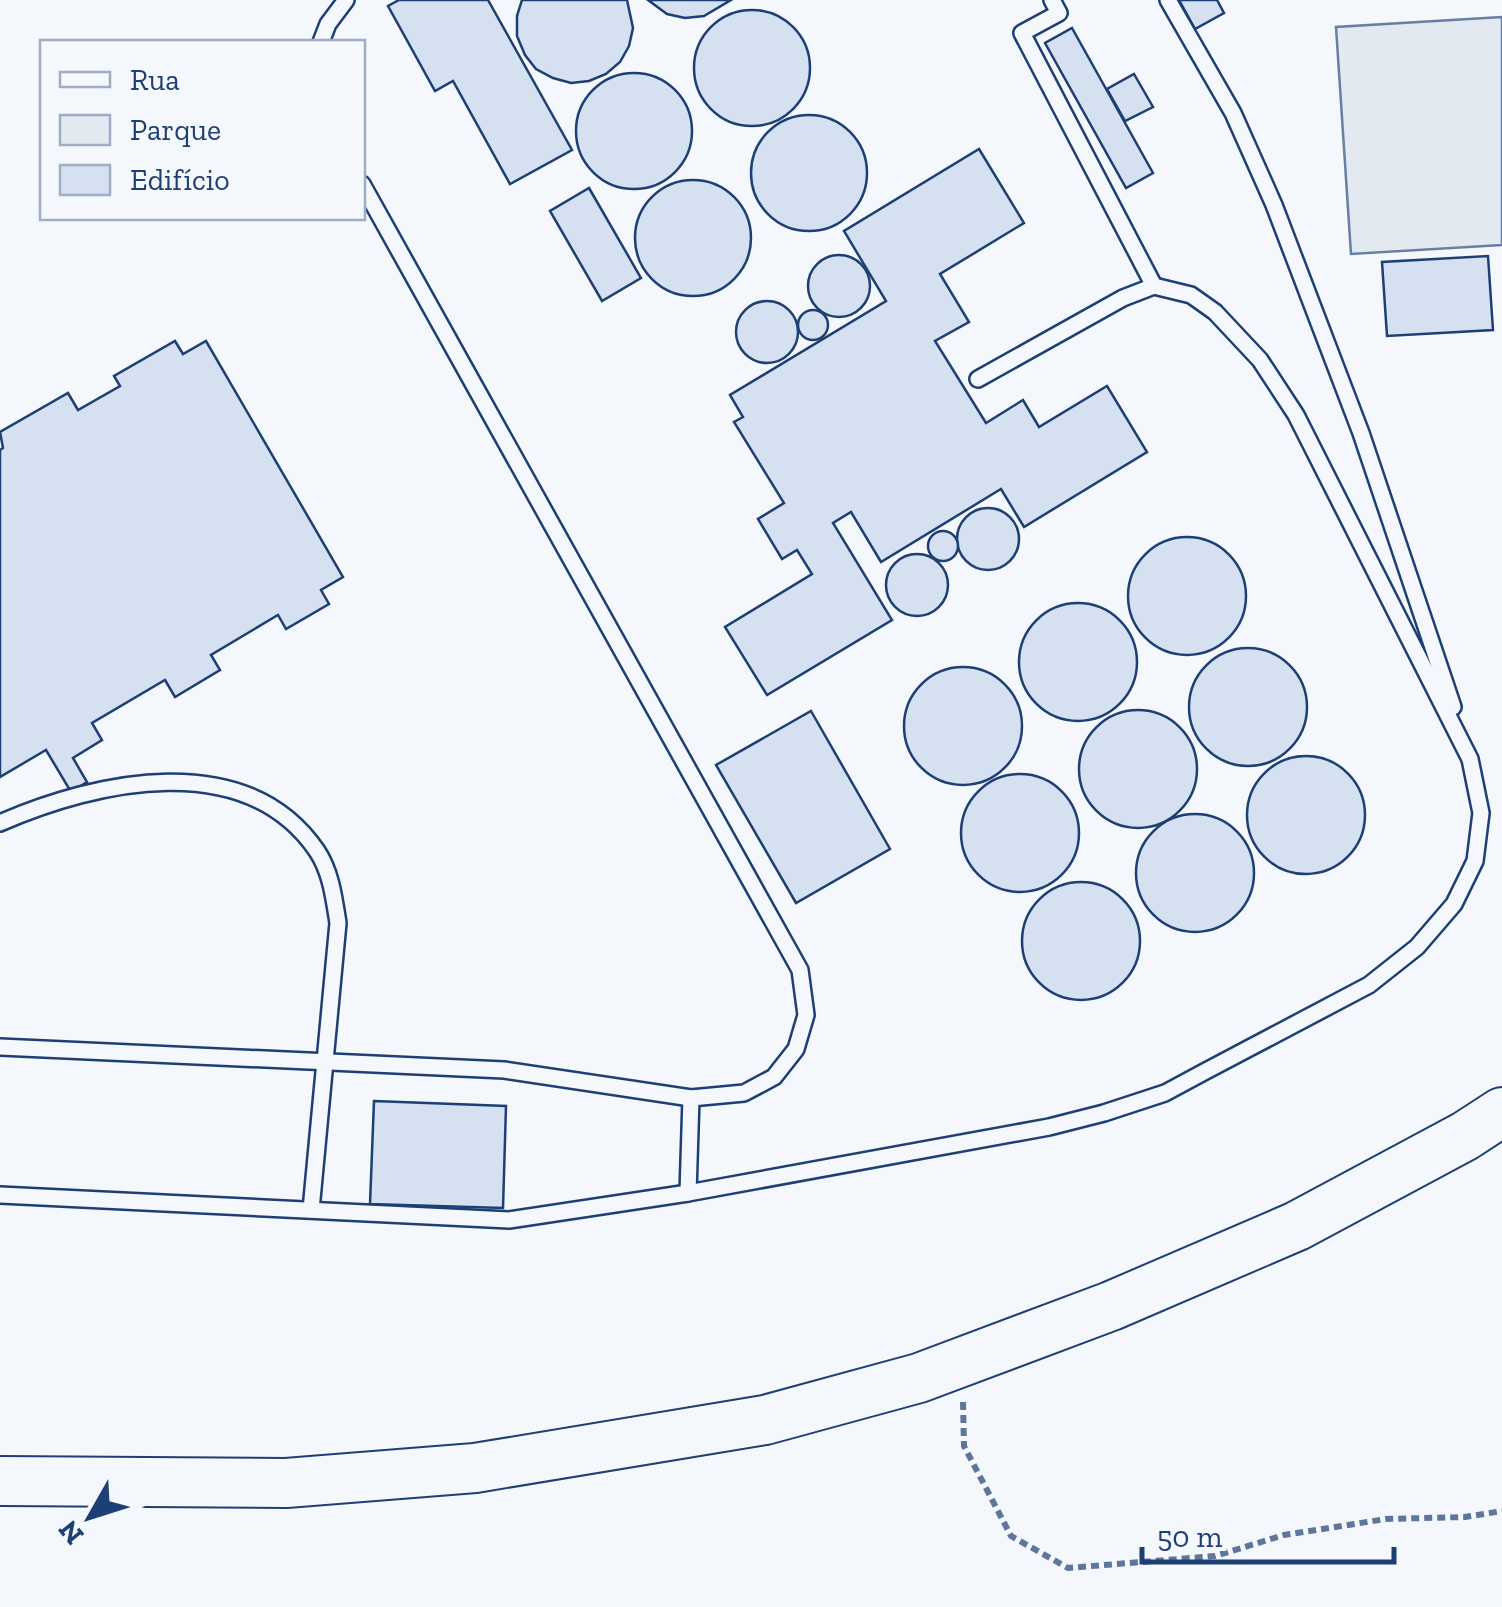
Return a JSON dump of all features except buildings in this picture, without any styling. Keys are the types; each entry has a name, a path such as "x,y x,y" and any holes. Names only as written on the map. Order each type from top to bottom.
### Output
{"main road":[{"path":"0,1480 286,1484 475,1468 765,1420 919,1378 1110,1306 1297,1226 1502,1112"}],"lane":[{"path":"322,40 346,0"},
{"path":"1052,0 1059,12 1022,33 1154,286"},
{"path":"0,1195 509,1220 688,1192 1049,1127 1104,1113 1165,1092 1368,985 1417,947 1454,904 1474,861 1481,813 1470,758 1361,433 1274,205 1233,112 1168,0"},
{"path":"0,1048 504,1070 691,1098 744,1093 774,1077 796,1048 806,1015 800,970 365,189"},
{"path":"978,378 1123,298 1154,286 1191,295 1215,312 1238,334 1296,415 1470,758"},
{"path":"0,823 29,810 142,782 195,782 268,806 300,830 318,853 331,882 338,924 311,1210"},
{"path":"688,1192 691,1098"}],"path":[{"path":"976,1357 962,1404 964,1446 1011,1536 1068,1568 1215,1556 1284,1535 1386,1520 1465,1517 1502,1511"}],"green space":[{"path":"1502,17 1502,245 1351,254 1336,27"}]}
